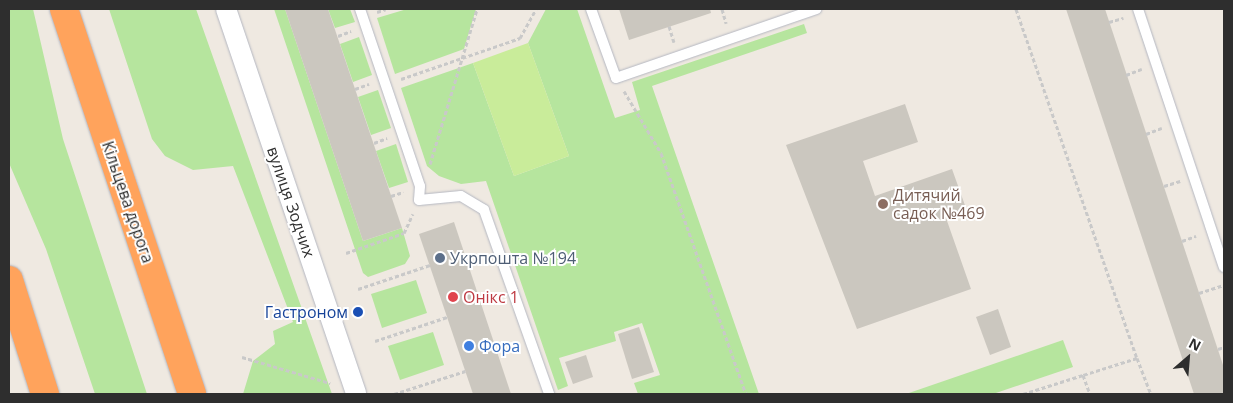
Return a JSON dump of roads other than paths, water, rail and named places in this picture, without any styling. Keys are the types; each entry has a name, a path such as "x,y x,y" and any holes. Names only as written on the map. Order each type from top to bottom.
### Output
{"highway":[{"name":"Кільцева дорога","path":"64,9 192,394"},
{"path":"9,280 46,394"}],"street":[{"name":"вулиця Зодчих","path":"226,9 356,394"}],"lane":[{"path":"360,9 420,186 419,200 461,196 484,210 549,394"},
{"path":"592,9 616,78 816,9"},
{"path":"1138,9 1224,268"}],"place":[{"name":"Дитячий садок №469","path":"883,204"},
{"name":"Укрпошта №194","path":"440,258"},
{"name":"Онікс 1","path":"453,297"},
{"name":"Гастроном","path":"358,312"},
{"name":"Фора","path":"469,346"}]}
